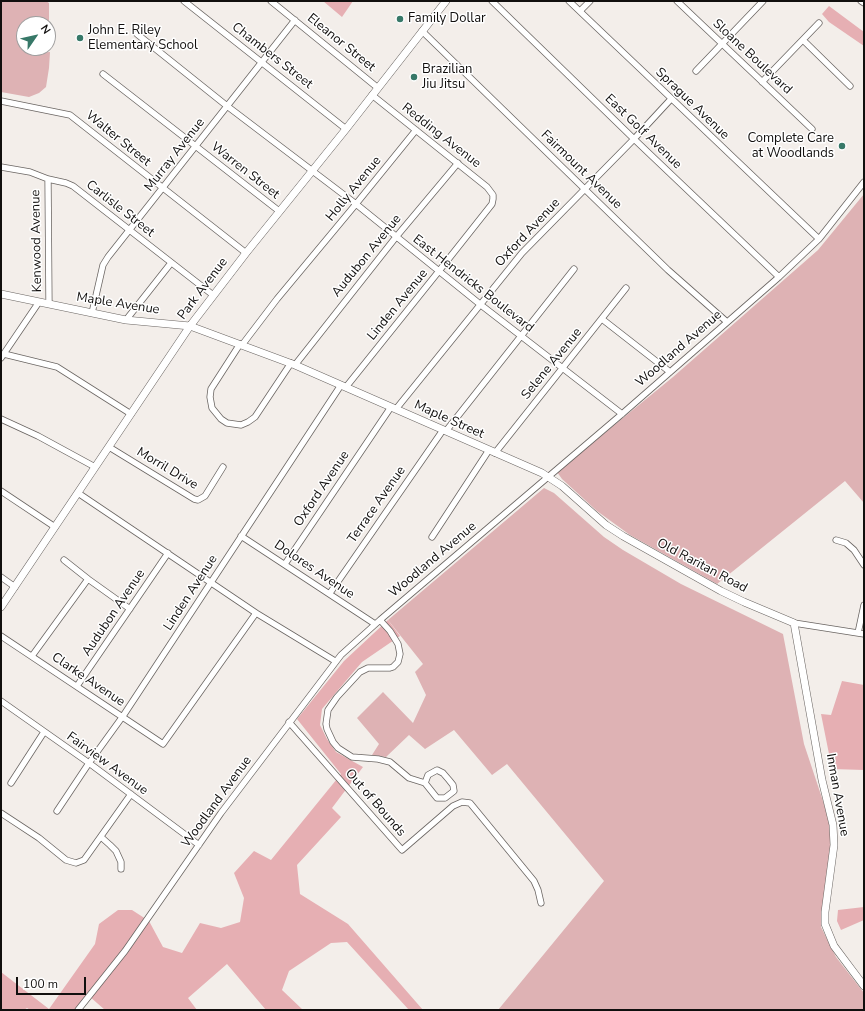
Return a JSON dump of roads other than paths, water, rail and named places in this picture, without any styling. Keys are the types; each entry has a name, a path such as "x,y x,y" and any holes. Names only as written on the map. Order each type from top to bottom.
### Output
{"main road":[{"name":"Park Avenue","path":"1,607 190,326 312,169 346,129 446,1"},
{"name":"Maple Avenue","path":"1,294 126,320 190,326 293,364 344,386"},
{"name":"Maple Street","path":"344,386 532,468 548,477"},
{"name":"Old Raritan Road","path":"548,477 562,486 606,525 623,536 721,591 794,623"},
{"name":"Inman Avenue","path":"794,623 822,780 833,825 834,845 825,912 825,924 828,935 834,946 864,986"}],"street":[{"name":"Chambers Street","path":"184,1 346,129"},
{"name":"Eleanor Street","path":"271,1 378,88"},
{"name":"East Golf Avenue","path":"492,1 634,139 780,277"},
{"name":"Sprague Avenue","path":"569,1 818,239"},
{"path":"580,11 590,1"},
{"name":"Sloane Boulevard","path":"677,1 812,129"},
{"path":"696,71 763,1"},
{"name":"Murray Avenue","path":"92,313 103,265 295,20"},
{"path":"762,82 819,23"},
{"name":"Fairmount Avenue","path":"422,31 668,270 727,322"},
{"name":"East Hendricks Boulevard","path":"137,34 227,106 312,169 481,305 622,414"},
{"path":"802,40 850,86"},
{"name":"Warren Street","path":"103,74 279,211"},
{"name":"Redding Avenue","path":"372,95 487,187 492,192 493,197"},
{"name":"Oxford Avenue","path":"285,564 393,408 481,305 522,253 634,139 671,99"},
{"name":"Walter Street","path":"1,101 70,115 246,253"},
{"name":"Holly Avenue","path":"241,344 416,130"},
{"name":"Audubon Avenue","path":"241,344 212,389 210,397 212,408 221,419 227,423 241,425 255,417 293,364 458,163"},
{"name":"Carlisle Street","path":"1,167 30,172 73,186 214,295"},
{"name":"Kenwood Avenue","path":"48,179 49,304"},
{"name":"Woodland Avenue","path":"78,1010 124,951 220,813 335,661 377,622 622,414 780,277 818,239 864,182"},
{"name":"Linden Avenue","path":"56,811 89,762 123,716 212,583 241,536 344,386 492,204 493,197"},
{"path":"126,320 171,263"},
{"name":"Terrace Avenue","path":"330,593 445,431 574,269"},
{"name":"Selene Avenue","path":"432,537 492,451 563,368 626,288"},
{"path":"39,302 2,356 57,367 131,414"},
{"path":"602,319 670,372"},
{"path":"1,419 38,436 95,467"},
{"name":"Morril Drive","path":"109,447 198,500 205,496 223,467"},
{"path":"1,491 55,527"},
{"path":"78,493 256,613 335,661"},
{"name":"Dolores Avenue","path":"241,536 390,631 398,644 400,654 398,662 390,668 368,668 360,672 328,710 326,724 327,729 333,742 338,748 352,757 384,760 390,762 409,778 425,783"},
{"path":"836,540 850,546 864,565"},
{"name":"Audubon Avenue","path":"77,686 168,553"},
{"path":"64,560 130,609"},
{"path":"1,578 15,587"},
{"path":"32,656 88,579"},
{"path":"861,634 864,605"},
{"name":"Clarke Avenue","path":"1,636 163,744 256,613"},
{"name":"Old Raritan Road","path":"794,623 861,634"},
{"name":"Fairview Avenue","path":"1,702 89,762 199,845"},
{"name":"Out of Bounds","path":"289,722 402,850 453,806 466,801 534,882 538,890 541,903"},
{"path":"11,783 44,732"},
{"path":"437,770 443,773 449,780 454,791 448,797 440,799 433,795 425,783 428,775 437,770"},
{"path":"1,813 39,838 70,862 78,863 84,860 131,794"},
{"path":"101,837 116,851 121,869"}],"place":[{"name":"Family Dollar","path":"400,19"},
{"name":"John E. Riley Elementary School","path":"80,38"},
{"name":"Brazilian Jiu Jitsu","path":"414,77"},
{"name":"Complete Care at Woodlands","path":"842,146"}]}
